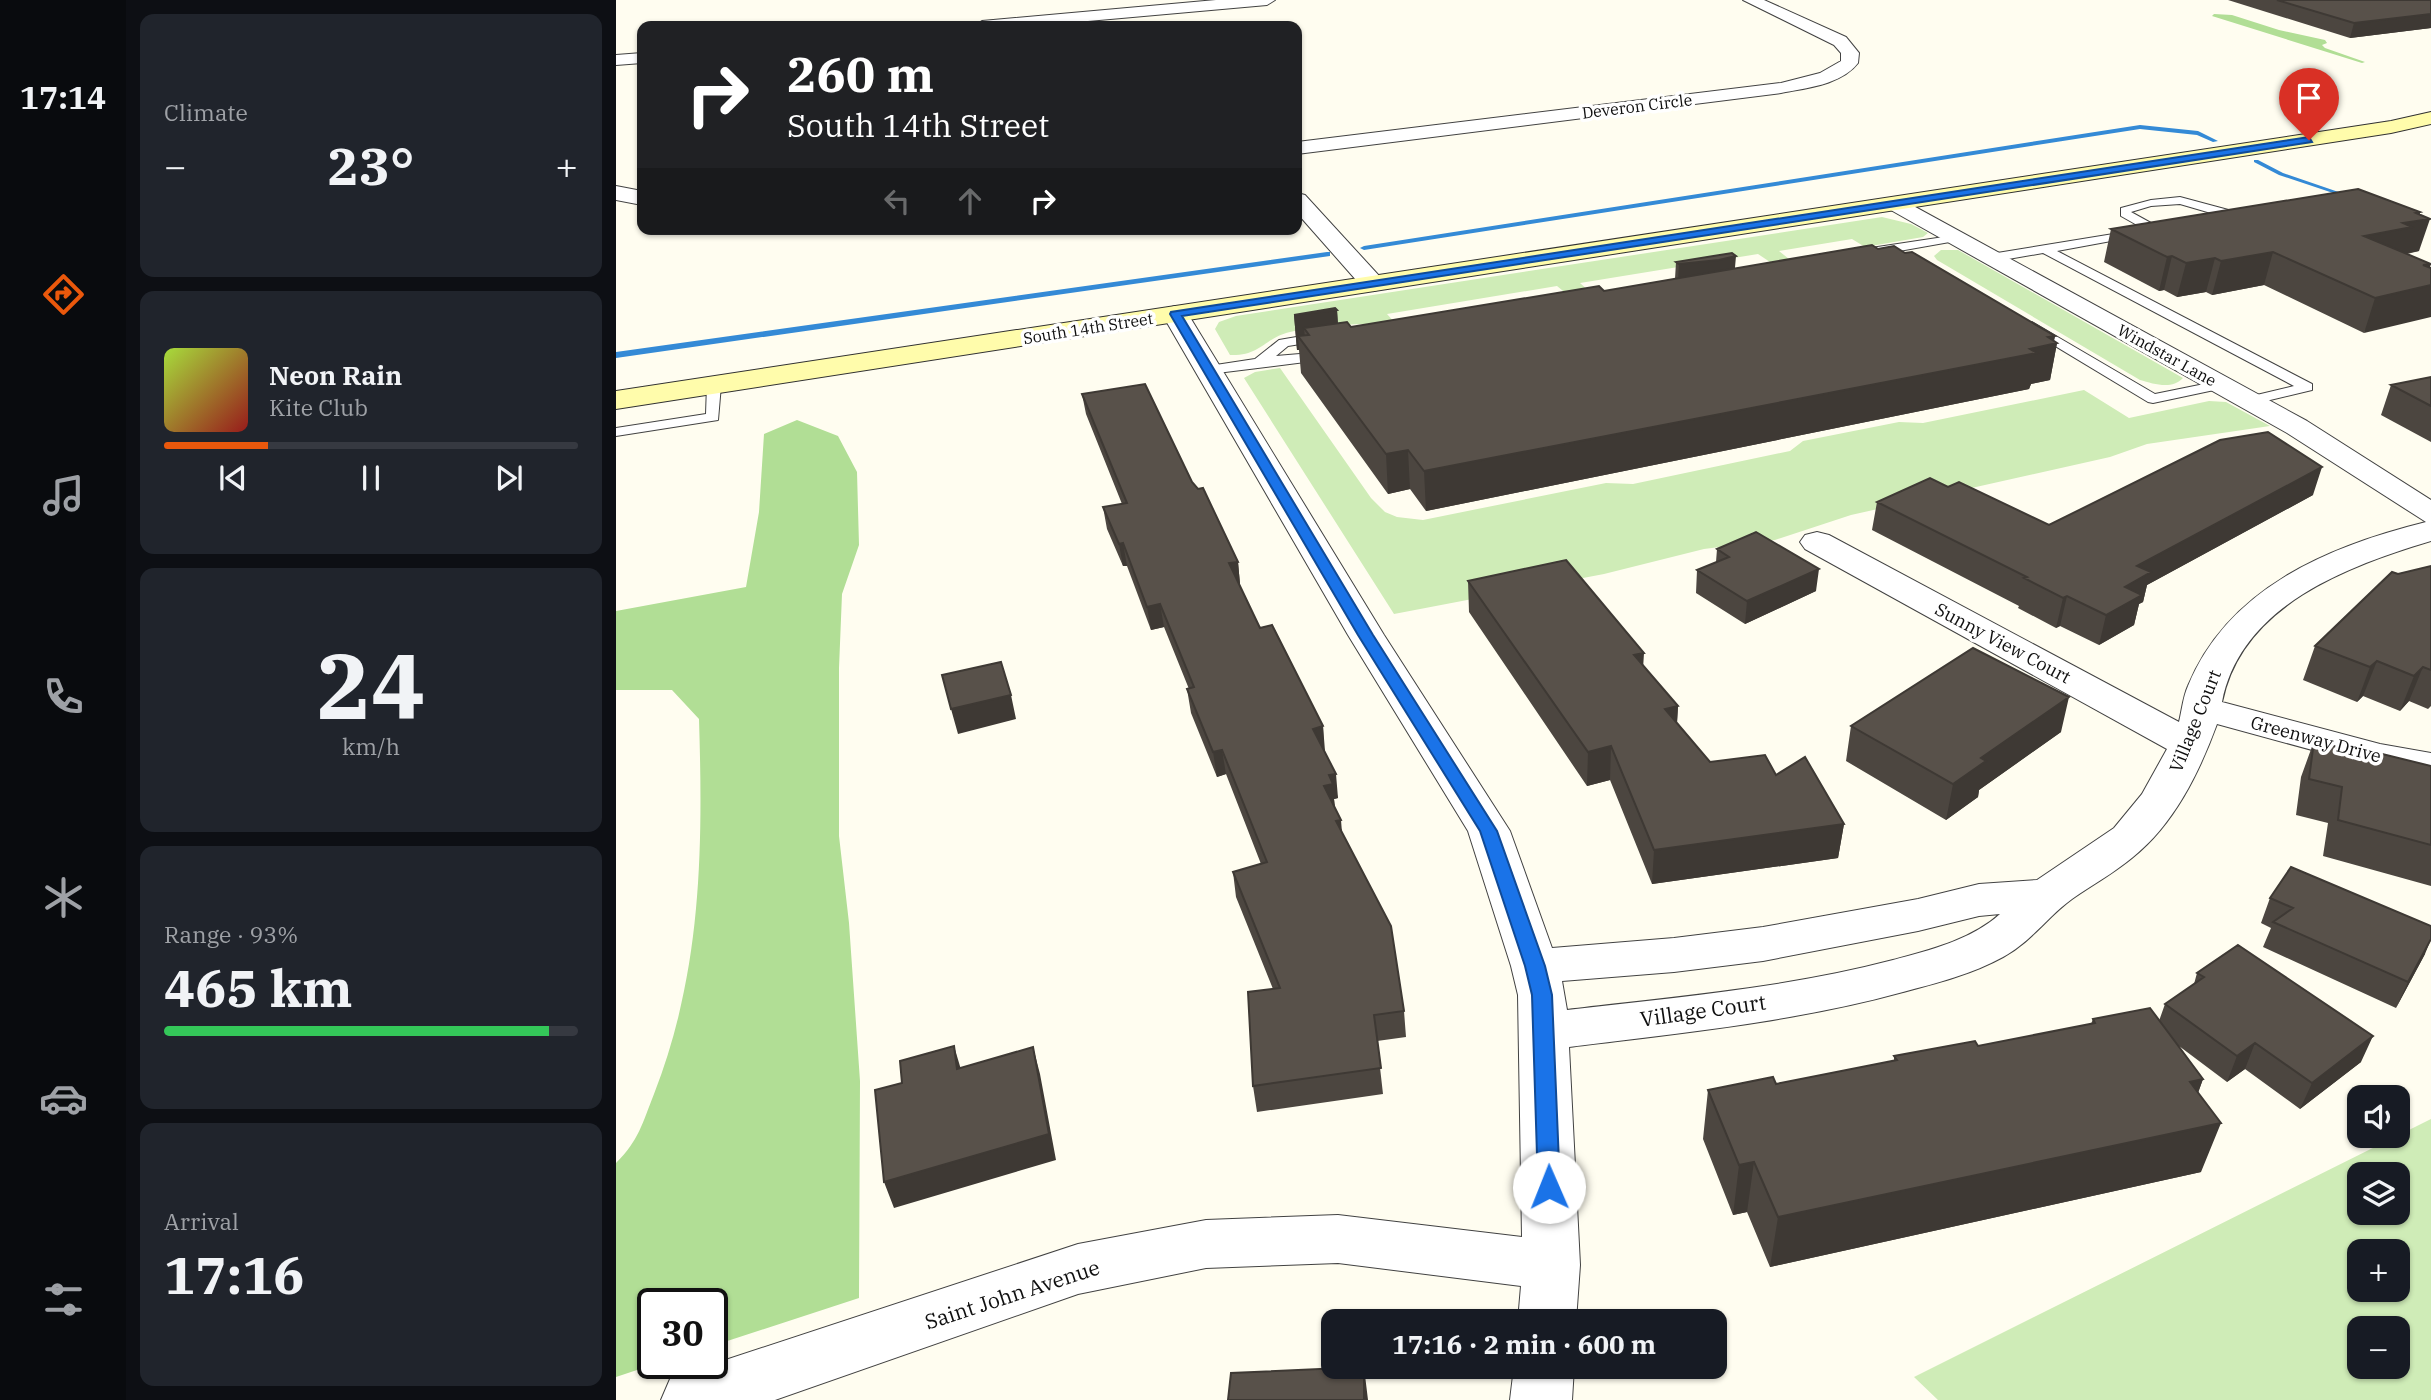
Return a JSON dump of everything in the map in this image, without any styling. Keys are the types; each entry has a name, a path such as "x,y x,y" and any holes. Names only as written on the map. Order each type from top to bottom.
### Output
{"main road":[{"name":"South 14th Street","path":"616,400 1897,204 2391,127 2431,118"}],"street":[{"path":"1037,21 1267,0"},
{"name":"Deveron Circle","path":"1302,147 1781,88 1839,71 1849,63 1850,53 1840,41 1751,0"},
{"path":"616,60 637,58"},
{"path":"616,193 637,197"},
{"name":"Windstar Lane","path":"1897,204 2336,450 2431,514"},
{"path":"1302,206 1373,284"},
{"path":"1175,314 1366,635 1489,831 1535,966 1542,995 1551,1265 1548,1309"},
{"name":"Village Court","path":"1545,1031 1872,985 1961,958 2007,933 2045,895 2099,862 2138,828 2165,791 2196,726 2207,687 2237,630 2303,577 2386,543 2431,531"},
{"name":"Sunny View Court","path":"1817,542 2196,726"},
{"name":"Greenway Drive","path":"2196,726 2431,766"},
{"name":"Village Court","path":"1535,966 1674,955 1750,945 1849,929 1979,900 2045,895"},
{"name":"Saint John Avenue","path":"692,1400 1077,1269 1206,1244 1338,1239 1551,1265"},
{"path":"1541,1400 1543,1379"}],"lane":[{"path":"2155,230 2132,219 2124,210 2176,200 2200,204 2231,217"},
{"path":"2206,222 2258,213"},
{"path":"1991,258 2168,228"},
{"path":"1861,254 1957,238"},
{"path":"1900,248 1923,261"},
{"path":"2045,249 2307,387 2249,401"},
{"path":"2015,316 2153,398 2219,384"},
{"path":"1259,363 1284,344 1330,336"},
{"path":"1209,370 1336,354"},
{"path":"616,432 713,417 714,385"}],"green space":[{"path":"2232,15 2279,30 2325,40 2327,43 2322,45 2325,48 2365,62 2212,16"},
{"path":"1882,217 1911,224 1928,233 1923,237 1865,247 1852,239 1779,251 1789,259 1770,262 1758,254 1580,283 1589,291 1568,295 1557,286 1387,314 1395,323 1303,329 1281,335 1256,350 1240,355 1230,355 1215,329 1219,322 1236,316"},
{"path":"1941,250 1958,250 2183,378 2168,385 2140,380 1937,260 1934,256"},
{"path":"1280,368 1371,498 1385,512 1397,517 1423,520 1606,483 1633,484 1790,451 1803,441 1899,422 1923,423 2084,390 2129,418 2209,401 2226,402 2270,426 2147,444 2110,457 1851,515 1775,540 1704,549 1604,574 1394,614 1244,378 1255,372"},
{"path":"797,420 838,436 857,472 859,545 842,594 839,836 849,923 860,1081 859,1298 728,1341 728,1288 637,1288 637,1370 616,1377 616,1163 630,1147 643,1123 670,1048 682,1002 696,909 700,815 699,719 672,690 616,690 616,611 746,587 759,512 764,434"},
{"path":"2431,1119 2431,1400 1938,1400 1914,1377 2373,1148 2410,1148 2410,1129"}],"building":[{"path":"2277,0 2431,0 2431,14 2354,23"},
{"path":"2358,189 2420,212 2416,213 2430,219 2403,223 2412,227 2364,236 2431,264 2423,265 2431,268 2431,285 2375,298 2273,252 2221,261 2215,258 2186,263 2172,256 2167,257 2111,229"},
{"path":"1872,245 1878,249 1894,246 1905,253 1912,252 2055,336 2048,337 2057,343 2030,349 2037,353 1424,471 1408,450 1386,454 1298,336 1309,335 1304,328 1347,322 1351,327 1599,286 1604,291"},
{"path":"1732,253 1736,256 1679,264 1676,262"},
{"path":"1335,308 1337,310 1294,315"},
{"path":"2431,377 2431,406 2391,385"},
{"path":"1145,384 1192,482 1198,489 1203,488 1238,562 1229,563 1260,628 1272,625 1323,726 1313,729 1336,774 1329,775 1333,784 1324,786 1341,820 1336,821 1391,926 1404,1011 1374,1015 1381,1068 1253,1086 1248,992 1280,988 1233,872 1267,862 1222,750 1213,752 1187,689 1194,687 1160,604 1147,607 1123,543 1119,544 1103,507 1127,503 1082,394"},
{"path":"2268,432 2322,467 2137,566 2151,572 2125,587 2142,595 2106,615 2067,596 2063,598 2024,578 2027,577 1877,502 1930,478 1948,487 1959,482 2049,525 2220,440"},
{"path":"1756,532 1819,569 1747,601 1697,570 1729,557 1717,549"},
{"path":"1566,560 1644,653 1634,655 1678,706 1665,709 1710,762 1765,755 1776,775 1805,757 1844,824 1654,850 1611,746 1588,752 1468,581"},
{"path":"2431,566 2431,670 2423,667 2414,676 2377,661 2370,667 2315,646 2392,572 2398,574"},
{"path":"1973,648 2069,697 1981,758 1986,761 1953,784 1851,726"},
{"path":"1001,662 1011,695 951,709 942,675"},
{"path":"2314,741 2373,756 2374,752 2431,766 2431,845 2338,820 2342,787 2309,779"},
{"path":"2291,867 2431,926 2431,939 2408,982 2273,922 2293,908 2270,898"},
{"path":"2238,945 2373,1036 2312,1083 2255,1043 2237,1056 2165,1004 2204,977 2197,973"},
{"path":"2150,1008 2203,1079 2190,1082 2221,1123 1778,1217 1754,1162 1739,1165 1708,1090 1773,1077 1776,1084 1897,1060 1894,1056 1975,1041 1978,1046 2095,1023 2093,1019"},
{"path":"954,1046 957,1069 1033,1047 1049,1134 884,1182 875,1090 902,1083 900,1061"},
{"path":"1321,1369 1321,1379 1364,1379 1364,1400 1228,1400 1231,1373"}],"waterway":[{"path":"1364,248 2140,127 2198,133 2215,141"},
{"path":"2256,161 2281,174 2353,198"},
{"path":"616,355 1327,254"}],"route":[{"path":"1549,1187 1542,995 1535,966 1489,831 1366,635 1175,314 2309,140"}]}
